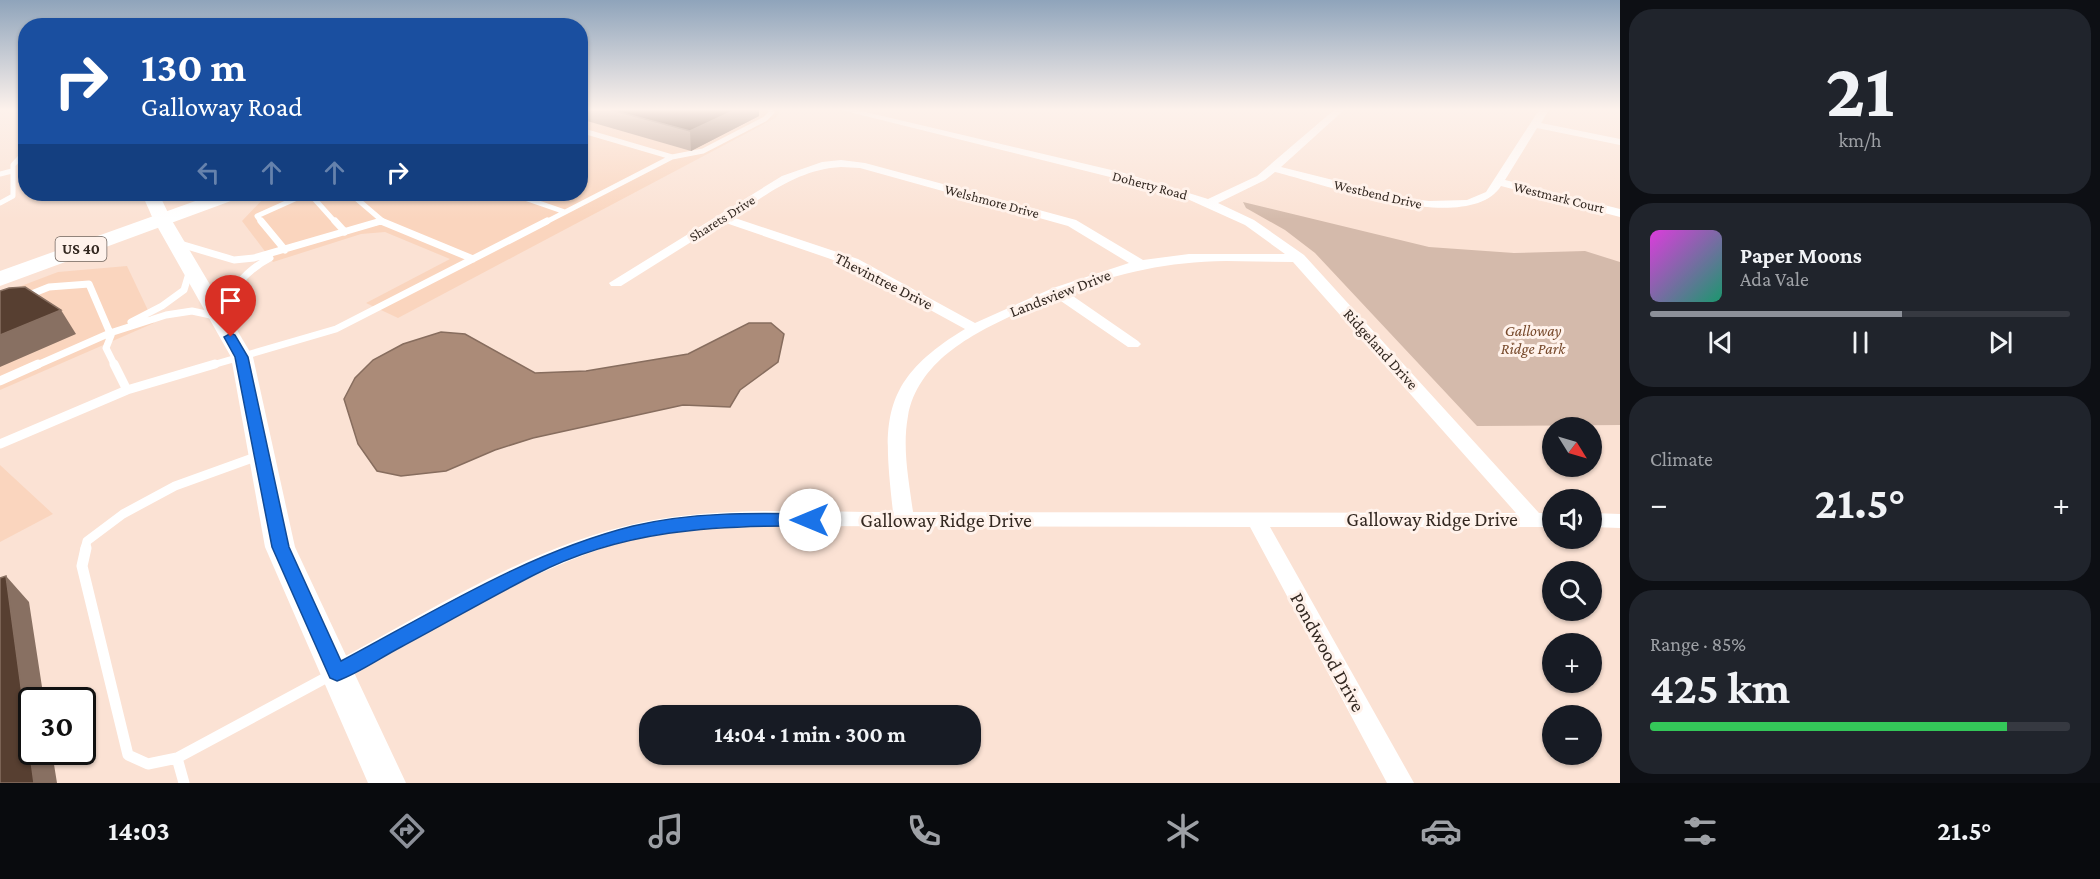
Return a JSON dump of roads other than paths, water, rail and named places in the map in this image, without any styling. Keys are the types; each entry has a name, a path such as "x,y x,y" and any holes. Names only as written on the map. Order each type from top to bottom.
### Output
{"main road":[{"name":"US 40","path":"0,268 157,208 182,201"},
{"name":"US 40","path":"0,279 157,208 194,201"}],"street":[{"name":"Doherty Road","path":"997,147 1164,187 1210,202"},
{"path":"1210,202 1242,189 1273,168 1297,147"},
{"name":"Westbend Drive","path":"1273,168 1381,197 1429,205 1469,204 1490,194 1521,147"},
{"name":"Sharets Drive","path":"616,283 796,173 816,166 834,164"},
{"name":"Welshmore Drive","path":"834,164 861,165 1072,224 1140,264"},
{"name":"Westmark Court","path":"1498,182 1620,213"},
{"name":"Ridgeland Drive","path":"1210,202 1260,227 1287,246 1542,518"},
{"path":"157,208 242,357 280,547 387,783"},
{"name":"Thevintree Drive","path":"723,218 853,262 975,330"},
{"name":"Landsview Drive","path":"904,519 896,441 900,411 910,383 930,360 975,330 1025,303 1140,264 1175,260 1299,258"},
{"path":"1057,291 1133,344"},
{"name":"Galloway Ridge Drive","path":"337,672 531,569 584,548 634,532 737,519 1542,519"},
{"name":"Pondwood Drive","path":"1256,520 1401,783"},
{"path":"1602,520 1620,521"}],"lane":[{"path":"636,147 672,157"},
{"path":"588,200 672,157 703,151 712,147"},
{"path":"0,203 13,196 12,171 18,156"},
{"path":"0,174 12,171"},
{"path":"285,250 257,216 292,201"},
{"path":"315,201 345,232"},
{"path":"359,201 381,221 473,259"},
{"path":"533,201 565,212"},
{"path":"0,444 127,390 336,329 586,201"},
{"path":"176,242 234,260 285,250 381,221"},
{"path":"110,333 166,315 192,311 220,317 235,284 252,267 285,250"},
{"path":"0,381 110,333 162,306 184,290 191,266"},
{"path":"20,299 49,288 89,284 110,333 106,348 127,390"},
{"path":"261,454 175,486 123,514 87,541 82,566 128,755 148,764 177,758 337,672"},
{"path":"177,758 184,783"}],"park label":[{"name":"Galloway Ridge Park","path":"1533,339"}]}
